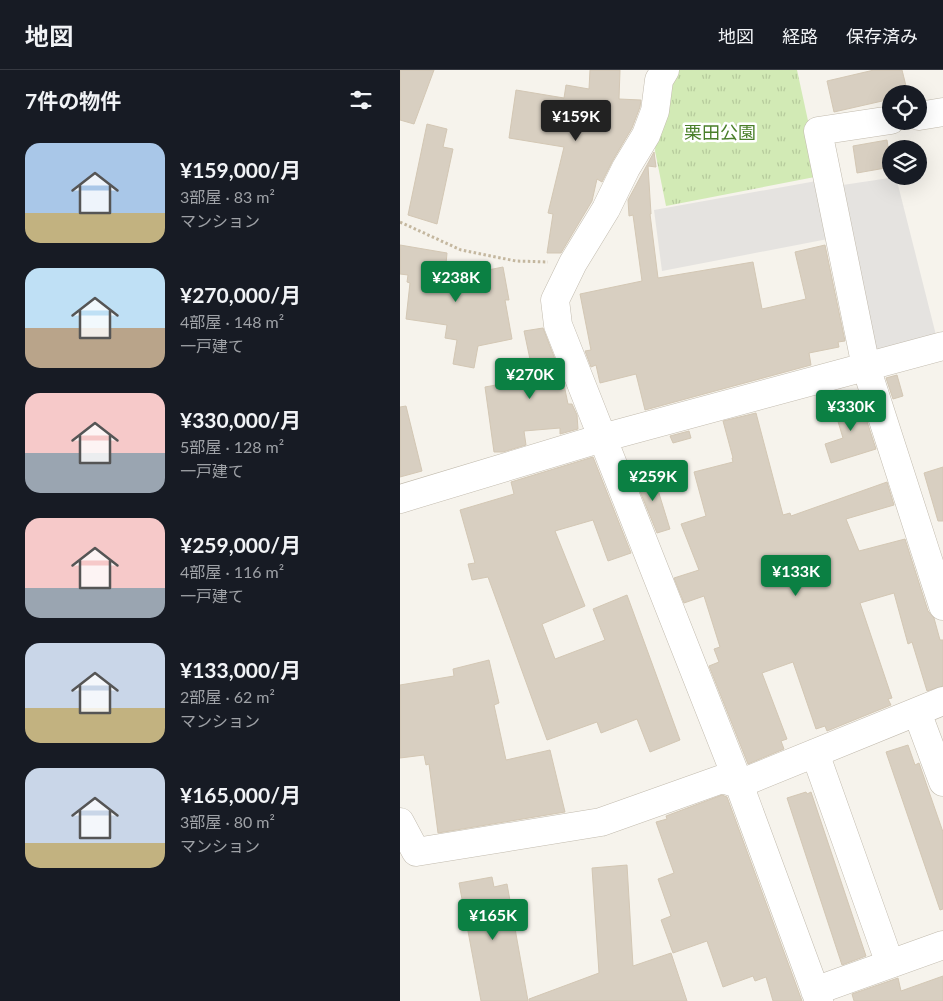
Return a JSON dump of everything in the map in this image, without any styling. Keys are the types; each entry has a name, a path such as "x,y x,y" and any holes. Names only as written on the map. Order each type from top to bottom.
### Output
{"street":[{"path":"665,70 659,80 655,111 646,135 554,300 558,325 739,784 817,996 890,964 943,945"},
{"path":"927,115 943,112"},
{"path":"882,121 818,131 866,367 943,606"},
{"path":"400,499 602,438 943,346"},
{"path":"400,822 416,852 601,822 722,779 739,784 943,701"},
{"path":"917,712 943,782"},
{"path":"815,753 890,964"}],"path":[{"path":"400,222 460,250 516,261 573,263"}],"green space":[{"name":"栗田公園","path":"673,70 797,70 820,176 666,206 655,151 656,130"}],"shaded area":[{"path":"882,179 882,185 898,185 938,343 870,360 836,186"},
{"path":"822,180 833,238 662,271 654,210"}],"building":[{"path":"400,70 434,70 414,124 400,120"},
{"path":"590,70 620,70 619,99 641,100 640,107 632,128 602,182 597,179 592,201 561,253 547,253 553,214 548,213 564,147 509,138 516,90 564,98 566,85 589,89"},
{"path":"874,70 902,70 906,85 882,85 882,101 834,112 827,81"},
{"path":"427,124 447,129 443,147 453,149 437,224 408,215"},
{"path":"882,141 882,169 857,173 853,146"},
{"path":"654,152 656,167 648,166 650,214 658,278 753,262 762,309 806,299 795,252 825,245 845,341 838,342 839,347 809,353 811,365 645,410 636,374 600,383 596,365 591,367 585,351 591,350 580,294 642,281 633,215 629,216 628,200"},
{"path":"400,245 447,253 446,264 450,265 446,284 487,291 483,271 503,267 509,300 505,300 512,339 478,346 474,368 453,364 457,340 445,338 447,325 406,319 410,283 407,282 408,275 400,274"},
{"path":"543,328 563,380 568,404 572,404 577,415 578,429 560,434 560,428 524,431 526,445 503,452 494,452 485,387 534,378 524,331"},
{"path":"897,375 903,396 893,399 886,378"},
{"path":"859,397 876,449 831,463 825,444 843,438 833,405"},
{"path":"406,406 422,471 400,477 400,407"},
{"path":"756,413 783,515 790,513 791,516 887,482 894,505 846,519 859,551 905,539 928,611 934,618 940,640 943,640 943,686 927,691 912,642 908,644 894,593 860,603 892,698 888,699 891,705 827,731 825,726 816,729 793,662 762,673 787,739 781,741 784,749 748,764 709,666 719,662 714,649 720,647 704,596 684,603 674,578 699,570 681,524 706,516 694,472 733,462 723,421"},
{"path":"689,431 691,438 673,443 670,436"},
{"path":"593,457 631,553 608,561 593,520 555,531 585,606 542,624 555,659 605,640 593,609 627,595 680,740 650,752 637,719 601,733 597,722 547,740 488,577 472,580 468,564 475,563 460,510 514,494 511,482"},
{"path":"943,467 943,521 938,521 924,473"},
{"path":"653,474 670,529 657,533 635,479"},
{"path":"489,660 499,703 494,705 506,760 550,750 565,812 438,833 429,764 426,765 424,755 400,758 400,685 454,676 453,669"},
{"path":"908,745 915,765 919,763 943,832 943,909 940,910 886,752"},
{"path":"806,792 807,794 811,792 866,956 842,965 787,798"},
{"path":"722,795 727,797 802,1001 773,1001 766,977 755,981 753,976 723,987 707,941 673,953 661,920 671,916 658,879 674,873 656,822 667,819 666,816"},
{"path":"627,865 633,966 671,953 687,1001 529,1001 529,999 599,973 592,868"},
{"path":"492,877 494,887 507,884 528,1001 481,1001 459,883"},
{"path":"943,976 943,1001 854,1001 852,994 898,978 901,991"}]}
